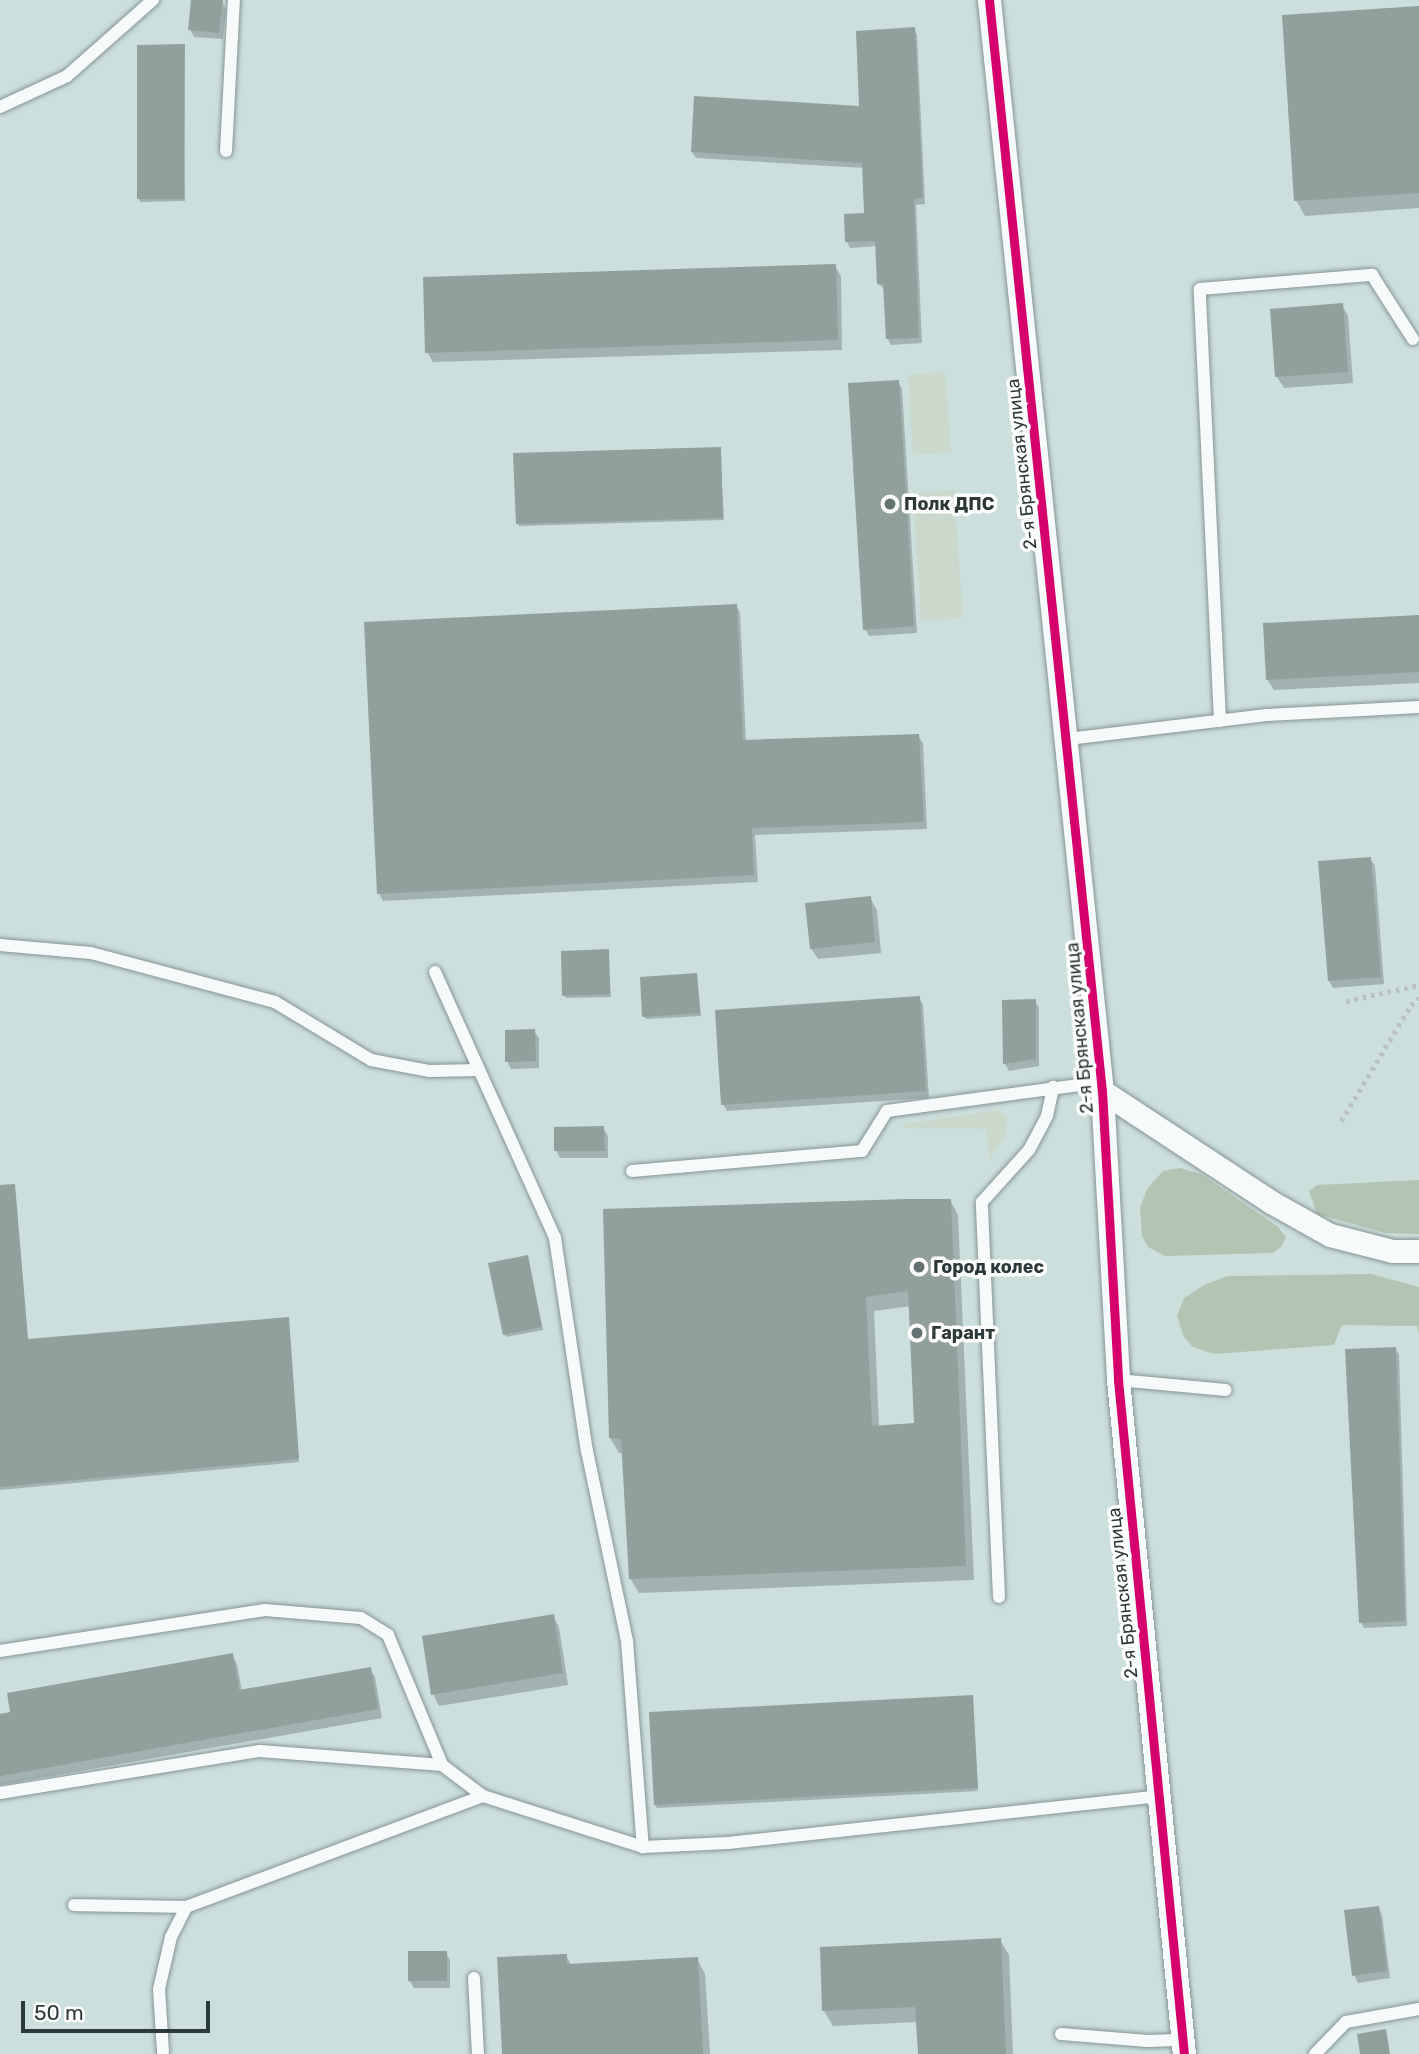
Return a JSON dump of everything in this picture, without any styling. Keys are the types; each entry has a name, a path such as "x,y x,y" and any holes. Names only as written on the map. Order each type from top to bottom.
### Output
{"street":[{"name":"2-я Брянская улица","path":"989,0 1068,739 1102,1087 1118,1380 1183,2047"},
{"path":"1102,1087 1271,1202 1329,1235 1393,1251 1419,1251"}],"lane":[{"path":"0,107 67,76 153,0"},
{"path":"226,151 234,0"},
{"path":"1220,721 1200,289 1372,275 1413,339"},
{"path":"1068,739 1267,715 1419,711"},
{"path":"0,944 91,953 275,1002 371,1060 430,1071 479,1070"},
{"path":"435,972 555,1238 587,1451 627,1641 643,1847"},
{"path":"632,1171 862,1151 887,1111 1053,1087 1102,1087"},
{"path":"999,1597 982,1202 1029,1150 1047,1116 1053,1087"},
{"path":"1118,1380 1226,1390"},
{"path":"0,1651 265,1610 361,1618 388,1635 442,1765 483,1796 643,1847 728,1843 1159,1796"},
{"path":"0,1793 260,1751 442,1765"},
{"path":"74,1905 186,1907 483,1796"},
{"path":"163,2052 159,1989 171,1937 186,1907"},
{"path":"474,1978 478,2054"},
{"path":"1315,2054 1346,2021 1419,2009"},
{"path":"1061,2034 1148,2041 1183,2047"}],"path":[{"path":"1346,1001 1419,985"},
{"path":"1341,1121 1411,1005 1419,999"}],"green space":[{"path":"945,372 951,452 913,455 908,375"},
{"path":"954,490 963,618 921,621 913,493"},
{"path":"999,1110 1007,1118 1006,1133 990,1160 986,1129 903,1128 904,1124"},
{"path":"1180,1168 1201,1174 1278,1227 1286,1237 1281,1247 1273,1253 1165,1256 1148,1247 1142,1236 1140,1208 1147,1189 1163,1171"},
{"path":"1419,1180 1419,1234 1385,1233 1317,1214 1309,1191 1317,1185"},
{"path":"1371,1274 1419,1287 1419,1334 1417,1326 1342,1325 1334,1345 1214,1354 1193,1347 1184,1337 1177,1316 1184,1298 1204,1285 1228,1276"}],"building":[{"path":"191,0 223,0 219,33 188,30"},
{"path":"1419,6 1419,193 1294,201 1282,15"},
{"path":"915,27 923,198 914,199 919,338 886,339 883,284 877,284 875,241 845,242 844,214 864,213 862,163 691,152 694,96 859,106 856,31"},
{"path":"185,44 184,199 137,199 137,45"},
{"path":"836,264 838,340 425,353 423,277"},
{"path":"1343,303 1348,372 1275,377 1270,309"},
{"path":"899,380 914,626 863,630 848,383"},
{"path":"721,447 723,518 516,524 513,453"},
{"path":"737,604 743,740 919,734 924,822 752,828 754,875 377,894 364,622"},
{"path":"1419,615 1419,672 1266,680 1263,623"},
{"path":"1371,857 1381,977 1328,981 1318,861"},
{"path":"871,896 875,942 810,949 805,903"},
{"path":"609,949 610,994 562,996 561,951"},
{"path":"697,973 700,1013 642,1017 640,977"},
{"path":"920,996 926,1091 721,1105 715,1010"},
{"path":"1036,999 1036,1059 1003,1064 1002,1000"},
{"path":"535,1029 536,1061 505,1062 505,1030"},
{"path":"604,1126 605,1151 554,1151 554,1127"},
{"path":"15,1184 28,1339 289,1317 299,1459 0,1487 0,1185"},
{"path":"951,1199 966,1566 629,1579 621,1439 609,1438 603,1209","holes":["908,1291 914,1423 872,1426 866,1297"]},
{"path":"528,1255 542,1327 503,1335 488,1263"},
{"path":"1396,1347 1405,1621 1359,1623 1345,1349"},
{"path":"554,1614 563,1673 431,1695 422,1636"},
{"path":"233,1653 239,1690 371,1667 378,1709 0,1776 0,1714 10,1712 7,1693"},
{"path":"973,1695 978,1788 654,1805 649,1712"},
{"path":"1379,1906 1387,1971 1352,1976 1344,1910"},
{"path":"1001,1938 1006,2054 918,2054 915,2007 822,2011 820,1947"},
{"path":"408,1951 447,1951 447,1981 408,1981"},
{"path":"567,1954 567,1964 698,1957 703,2054 502,2054 497,1957"},
{"path":"1386,2029 1390,2054 1360,2054 1357,2034"}],"cycle path":[{"path":"989,0 1102,1091 1118,1380 1184,2054"}],"place":[{"name":"Полк ДПС","path":"890,504"},
{"name":"Город колес","path":"919,1267"},
{"name":"Гарант","path":"917,1333"}]}
